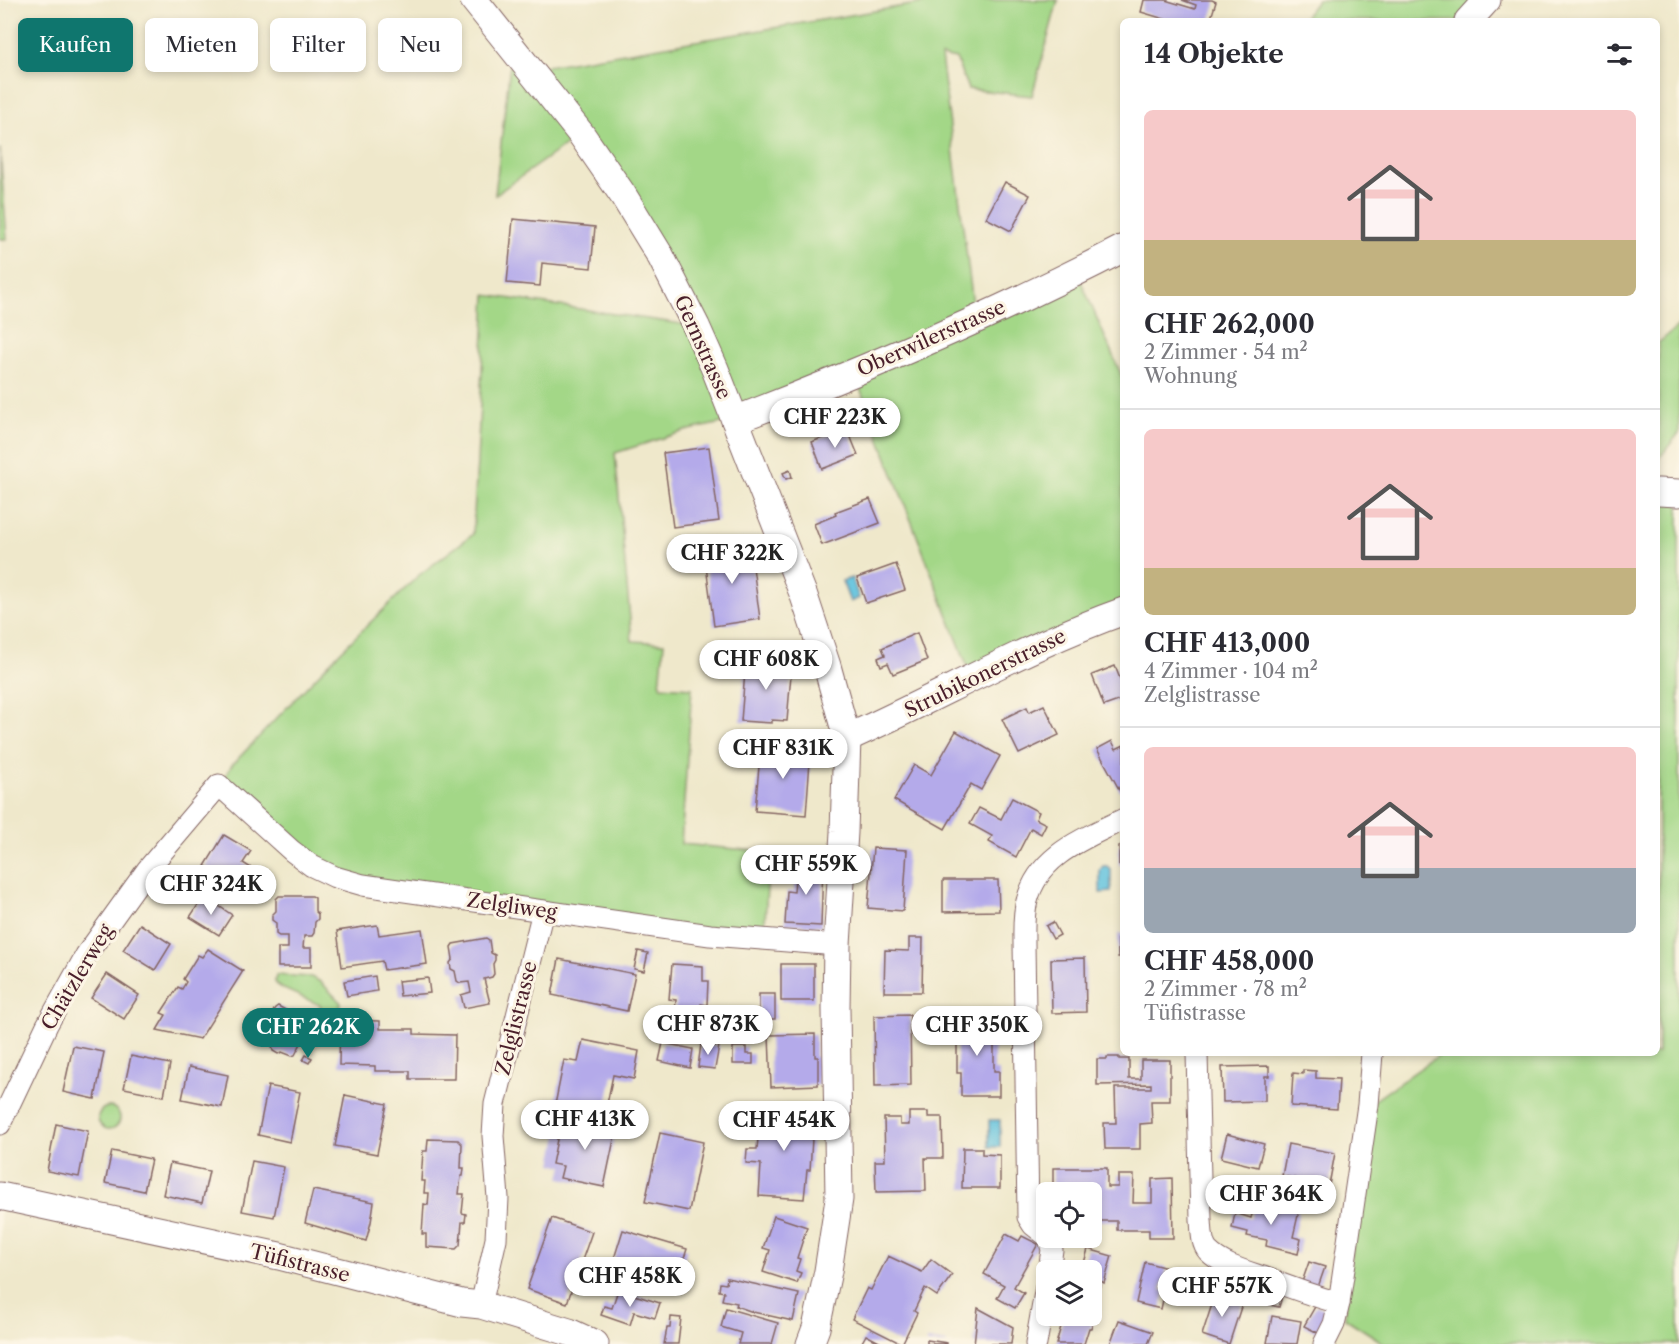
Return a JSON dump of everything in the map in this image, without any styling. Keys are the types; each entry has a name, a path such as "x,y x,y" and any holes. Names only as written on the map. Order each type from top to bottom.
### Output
{"street":[{"name":"Gernstrasse","path":"474,0 581,134 623,195 661,257 696,326 812,617 847,738 837,945 839,1199 828,1270 816,1328 810,1344"},
{"path":"1471,18 1487,0"},
{"name":"Oberwilerstrasse","path":"735,420 820,387 975,320 1120,250"},
{"path":"1660,492 1679,493"},
{"name":"Strubikonerstrasse","path":"847,738 1056,638 1091,622 1120,612"},
{"name":"Zelgliweg","path":"219,785 292,851 312,866 335,877 363,885 710,935 837,945"},
{"name":"Chätzlerweg","path":"0,1124 52,1016 86,955 147,870 219,785"},
{"path":"1036,1228 1028,1217 1024,943 1026,902 1034,880 1048,861 1068,847 1120,821"},
{"name":"Zelglistrasse","path":"481,1305 496,1239 498,1198 493,1136 495,1104 543,911"},
{"path":"1197,1056 1201,1220 1202,1236 1207,1250 1237,1268 1311,1295 1338,1309"},
{"path":"1324,1344 1334,1324 1338,1309 1368,1105 1372,1056"},
{"name":"Tüfistrasse","path":"0,1196 279,1257 462,1304 481,1305 568,1332 595,1344"},
{"path":"1036,1344 1039,1326"}],"green space":[{"path":"1058,0 1032,96 968,89 956,59 941,56 975,320 1077,272 1120,372 1120,612 972,678 854,373 735,420 685,431 615,453 632,641 664,643 660,686 692,688 681,844 769,852 764,939 335,877 219,785 232,765 339,653 418,576 473,534 486,295 695,326 581,134 495,195 512,48 529,69 934,1"},
{"path":"1318,0 1487,0 1471,18 1303,18"},
{"path":"0,148 7,239 0,239"},
{"path":"1679,326 1679,433 1660,457 1660,341"},
{"path":"1660,492 1679,493 1679,1344 1385,1344 1345,1318 1368,1105 1438,1056 1660,1056"},
{"path":"276,975 311,977 321,982 341,1003 336,1028 328,1026 320,1005 279,987 275,982"},
{"path":"109,1107 117,1110 120,1118 117,1126 109,1129 101,1126 98,1118 101,1110"}],"water":[{"path":"852,578 859,598 850,602 842,581"},
{"path":"1103,866 1111,870 1111,892 1100,893 1100,870"},
{"path":"989,1120 1000,1120 1000,1147 989,1147"},
{"path":"1264,1189 1290,1196 1287,1207 1261,1201"}],"building":[{"path":"1144,0 1165,0 1195,9 1196,5 1182,0 1216,2 1211,18 1161,18 1141,12"},
{"path":"1005,182 1030,195 1011,231 986,218"},
{"path":"513,219 595,227 591,268 542,263 540,286 507,283"},
{"path":"847,428 858,455 822,469 812,442"},
{"path":"709,447 719,521 673,527 663,453"},
{"path":"790,470 792,477 786,479 783,473"},
{"path":"870,499 880,523 822,545 814,524 836,515 835,512"},
{"path":"750,545 760,619 714,626 704,551"},
{"path":"896,564 905,590 866,603 857,578"},
{"path":"917,633 927,660 893,674 888,663 881,666 878,658 885,655 882,648"},
{"path":"746,659 792,663 787,721 772,720 772,723 741,721"},
{"path":"1115,666 1120,679 1120,700 1104,706 1092,675"},
{"path":"1044,705 1059,735 1019,754 1002,719 1027,707 1029,712"},
{"path":"956,731 1000,756 981,790 971,784 945,829 894,800 914,765 931,775"},
{"path":"1112,741 1116,749 1120,747 1120,791 1097,749"},
{"path":"761,744 811,748 806,815 755,811"},
{"path":"1012,798 1039,812 1036,819 1046,824 1041,834 1031,828 1016,857 989,842 992,836 970,824 979,808 1001,819"},
{"path":"224,835 251,851 243,863 256,871 245,890 205,866"},
{"path":"873,848 907,850 903,911 868,908"},
{"path":"796,863 823,864 821,926 785,924 787,891 794,892"},
{"path":"943,880 998,880 999,911 943,912"},
{"path":"204,896 232,915 219,935 190,917"},
{"path":"279,896 312,896 315,898 315,911 318,919 315,922 312,936 304,936 303,948 311,948 311,967 278,967 278,948 288,948 288,936 276,934 276,923 272,920 272,915 276,911 276,899"},
{"path":"1053,922 1060,935 1053,939 1046,926"},
{"path":"140,924 171,944 155,970 123,950"},
{"path":"377,925 379,935 422,929 427,964 384,970 382,961 342,967 337,931"},
{"path":"1118,934 1120,934 1120,957 1118,957"},
{"path":"486,938 489,940 491,953 495,955 494,974 484,979 490,1003 464,1008 461,995 471,992 469,982 457,981 455,971 451,969 450,963 453,959 451,947 453,944"},
{"path":"909,938 923,938 922,992 884,992 885,950 909,951"},
{"path":"208,949 243,971 200,1039 157,1030 166,1015 161,1013 178,987 182,989 186,982 183,979 198,955 202,957"},
{"path":"638,951 648,953 644,971 634,969"},
{"path":"1085,958 1086,1012 1052,1013 1051,959"},
{"path":"559,959 635,974 627,1011 552,995"},
{"path":"672,964 703,966 703,981 708,981 707,1005 701,1004 700,1012 675,1011 676,1000 669,999"},
{"path":"781,964 814,964 814,1001 781,1001"},
{"path":"107,974 139,995 124,1019 91,998"},
{"path":"375,976 377,991 347,996 344,981"},
{"path":"428,978 430,993 400,996 398,981"},
{"path":"759,994 775,994 775,1019 759,1019"},
{"path":"278,1006 289,1012 293,1010 298,1013 299,1017 308,1022 310,1026 295,1055 292,1056 282,1052 278,1054 273,1051 272,1046 260,1041 260,1037"},
{"path":"910,1015 911,1085 875,1086 874,1016"},
{"path":"994,1017 994,1071 999,1071 999,1096 961,1096 961,1073 957,1073 957,1018"},
{"path":"340,1020 380,1021 380,1029 414,1029 414,1034 455,1035 454,1079 410,1079 410,1071 375,1071 375,1066 339,1065"},
{"path":"815,1034 818,1085 771,1087 769,1035"},
{"path":"583,1040 639,1051 634,1079 613,1075 605,1114 555,1105 564,1060 578,1062"},
{"path":"663,1043 693,1049 690,1068 659,1061"},
{"path":"701,1044 719,1046 715,1069 698,1067"},
{"path":"73,1046 104,1052 95,1099 63,1092"},
{"path":"733,1047 746,1047 746,1054 753,1054 753,1064 733,1064"},
{"path":"306,1055 312,1058 309,1063 303,1060"},
{"path":"131,1056 170,1064 164,1096 124,1088"},
{"path":"1107,1057 1129,1059 1129,1079 1141,1079 1141,1060 1170,1060 1170,1101 1151,1101 1152,1123 1140,1124 1140,1149 1105,1149 1104,1123 1116,1123 1115,1088 1151,1088 1151,1084 1097,1085 1097,1059 1107,1059"},
{"path":"1269,1066 1269,1076 1265,1076 1265,1101 1223,1102 1222,1067"},
{"path":"189,1067 228,1075 222,1107 182,1099"},
{"path":"1303,1070 1316,1071 1316,1078 1339,1079 1337,1109 1291,1106 1293,1073 1303,1074"},
{"path":"268,1086 300,1092 290,1142 258,1135"},
{"path":"345,1095 387,1104 377,1154 335,1146"},
{"path":"765,1106 811,1109 810,1123 813,1123 810,1170 807,1170 804,1199 759,1196 761,1164 746,1163 747,1149 757,1149 759,1128 764,1129"},
{"path":"909,1112 928,1112 928,1117 942,1117 943,1158 925,1158 926,1191 876,1192 875,1161 885,1161 884,1118 900,1118 900,1125 909,1125"},
{"path":"573,1116 617,1125 604,1187 560,1178 563,1166 552,1164 560,1125 571,1128"},
{"path":"56,1124 88,1131 79,1177 47,1171"},
{"path":"660,1133 703,1142 689,1211 645,1202"},
{"path":"1227,1134 1264,1144 1258,1167 1221,1158"},
{"path":"428,1139 458,1140 462,1144 461,1168 464,1168 459,1194 464,1194 462,1213 466,1214 465,1222 462,1222 460,1245 456,1249 426,1247 426,1234 422,1234 424,1204 428,1205 429,1193 424,1193 425,1181 421,1181 423,1151 427,1151"},
{"path":"1288,1144 1335,1153 1329,1185 1282,1176"},
{"path":"963,1148 982,1148 982,1154 1000,1155 1000,1188 962,1188"},
{"path":"112,1151 151,1159 144,1191 105,1183"},
{"path":"252,1161 284,1167 274,1217 242,1211"},
{"path":"170,1163 209,1171 202,1203 163,1195"},
{"path":"1053,1168 1107,1168 1107,1187 1118,1187 1118,1175 1134,1175 1133,1203 1152,1203 1152,1179 1172,1178 1173,1238 1149,1238 1149,1230 1117,1230 1117,1221 1102,1221 1102,1182 1053,1182"},
{"path":"313,1190 374,1202 366,1241 305,1223"},
{"path":"1256,1200 1299,1211 1293,1237 1301,1239 1298,1254 1266,1246 1267,1240 1247,1236 1248,1232 1232,1228 1235,1213 1251,1218"},
{"path":"774,1216 807,1227 797,1258 800,1259 796,1271 801,1273 797,1283 763,1272 770,1250 763,1248"},
{"path":"552,1218 592,1232 567,1303 527,1289"},
{"path":"623,1230 687,1249 676,1284 612,1265"},
{"path":"1006,1234 1019,1241 1022,1236 1036,1243 1036,1248 1014,1287 1024,1293 1015,1308 997,1298 1004,1285 984,1274"},
{"path":"1088,1249 1112,1256 1104,1283 1102,1282 1102,1260 1085,1260"},
{"path":"888,1256 922,1272 931,1259 952,1275 937,1296 925,1288 914,1311 917,1313 902,1344 852,1319 867,1288 871,1290"},
{"path":"1145,1262 1167,1268 1161,1290 1165,1291 1161,1309 1136,1303"},
{"path":"1309,1262 1325,1267 1317,1290 1301,1285"},
{"path":"727,1278 799,1294 793,1321 753,1312 736,1306 737,1303 722,1300 724,1292 719,1291 720,1283 726,1284"},
{"path":"618,1290 660,1303 655,1318 634,1312 630,1325 601,1315 604,1306 612,1308"},
{"path":"1216,1292 1243,1301 1229,1344 1202,1335"},
{"path":"1264,1293 1282,1297 1279,1307 1261,1303"},
{"path":"1316,1305 1330,1312 1318,1333 1304,1326"},
{"path":"726,1308 778,1323 772,1344 738,1344 741,1333 721,1327"},
{"path":"978,1308 1013,1327 1011,1344 974,1344"},
{"path":"1272,1316 1301,1321 1297,1344 1267,1343"},
{"path":"671,1317 681,1318 678,1344 664,1344 667,1328 670,1328"},
{"path":"1119,1320 1153,1332 1148,1344 1110,1344"},
{"path":"1061,1326 1092,1326 1084,1344 1056,1344"},
{"path":"866,1335 883,1344 861,1344"},
{"path":"927,1340 947,1343 947,1344 927,1344"}]}
